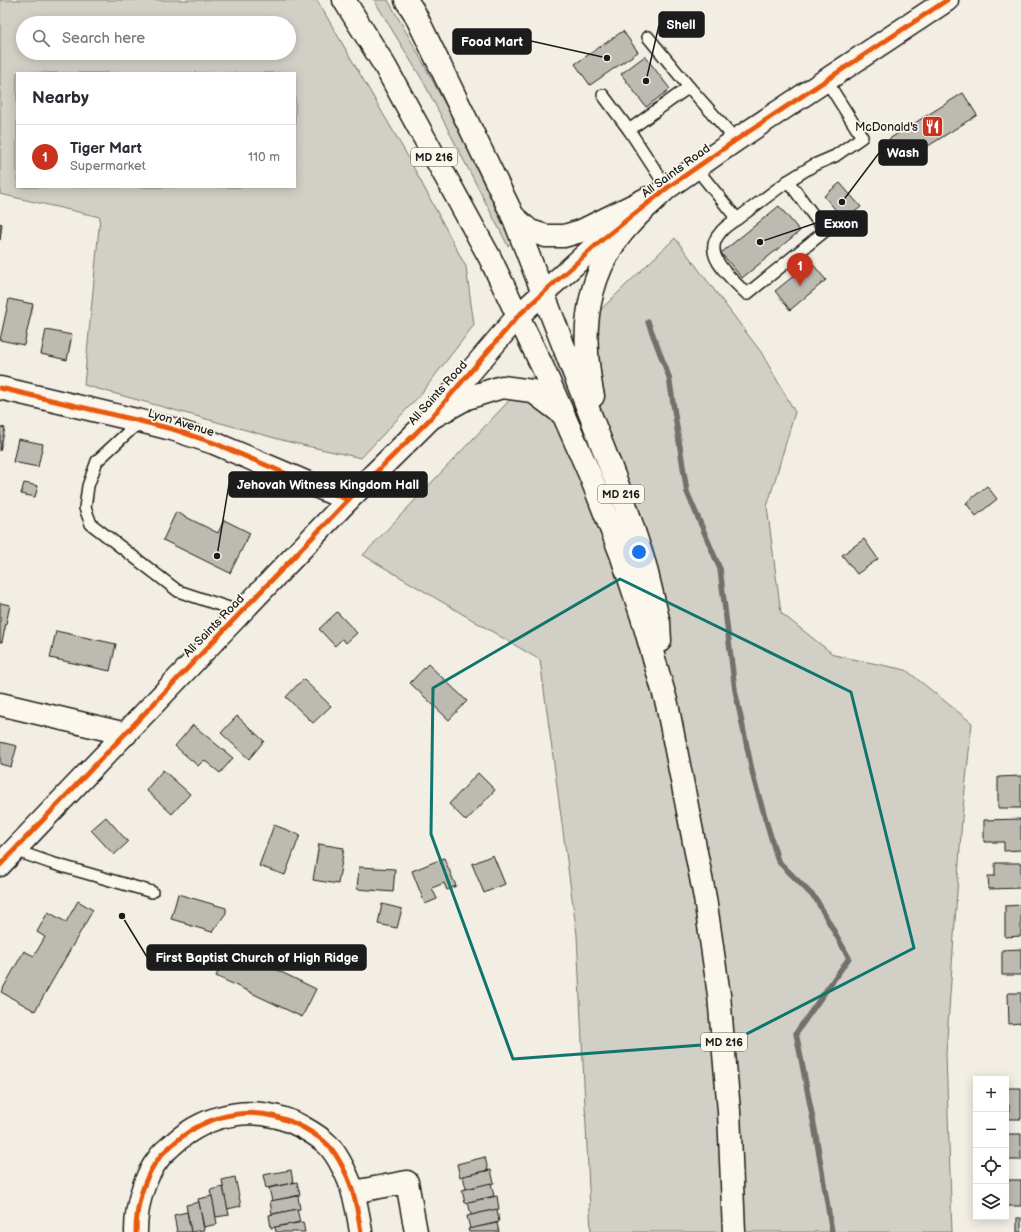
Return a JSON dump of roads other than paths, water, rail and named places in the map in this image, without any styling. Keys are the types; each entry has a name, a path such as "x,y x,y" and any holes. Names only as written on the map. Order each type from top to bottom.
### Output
{"main road":[{"name":"MD 216","path":"344,0 384,66 490,258 565,416 590,475 621,554 642,617 667,704 704,891 720,995 730,1111 734,1232"},
{"name":"MD 216","path":"406,0 414,12 513,216 625,504 645,565 659,623 667,704"},
{"name":"All Saints Road","path":"7,857 348,500 431,418 518,316 603,239 667,188 736,140 947,0"},
{"path":"513,216 530,231 546,236 564,236 581,231 667,188"},
{"path":"625,504 592,391 586,333 589,305 597,276 612,247 629,225 667,188"},
{"path":"431,418 467,398 502,387 532,391 565,416"},
{"name":"Lyon Avenue","path":"0,388 172,429 214,443 348,500"},
{"path":"0,704 126,734"},
{"path":"136,1232 136,1215 145,1182 158,1158 182,1136 206,1122 239,1113 255,1113 293,1122 316,1135 329,1145 338,1158 353,1192 361,1232"},
{"path":"353,1192 407,1182 416,1232"}],"lane":[{"path":"648,37 689,88 736,140"},
{"path":"788,181 826,230 747,294 719,265 714,253 715,243 719,233 788,181 814,165 835,156 862,138 826,80"},
{"path":"629,130 689,88"},
{"path":"603,95 629,130 667,188"},
{"path":"696,168 737,219"},
{"path":"140,421 97,461 88,486 85,508 91,524 178,591 241,612"},
{"path":"7,857 51,862 152,892"}],"waterway":[{"path":"648,322 669,377 687,492 720,569 735,690 754,780 778,861 816,899 849,958 796,1033 815,1130 832,1232"}],"place":[{"name":"Food Mart","path":"607,58"},
{"name":"Shell","path":"646,81"},
{"name":"McDonald's","path":"933,127"},
{"name":"Wash","path":"842,202"},
{"name":"Exxon","path":"760,242"},
{"name":"Tiger Mart","path":"800,286"},
{"name":"Jehovah Witness Kingdom Hall","path":"217,556"},
{"name":"First Baptist Church of High Ridge","path":"122,916"}]}
